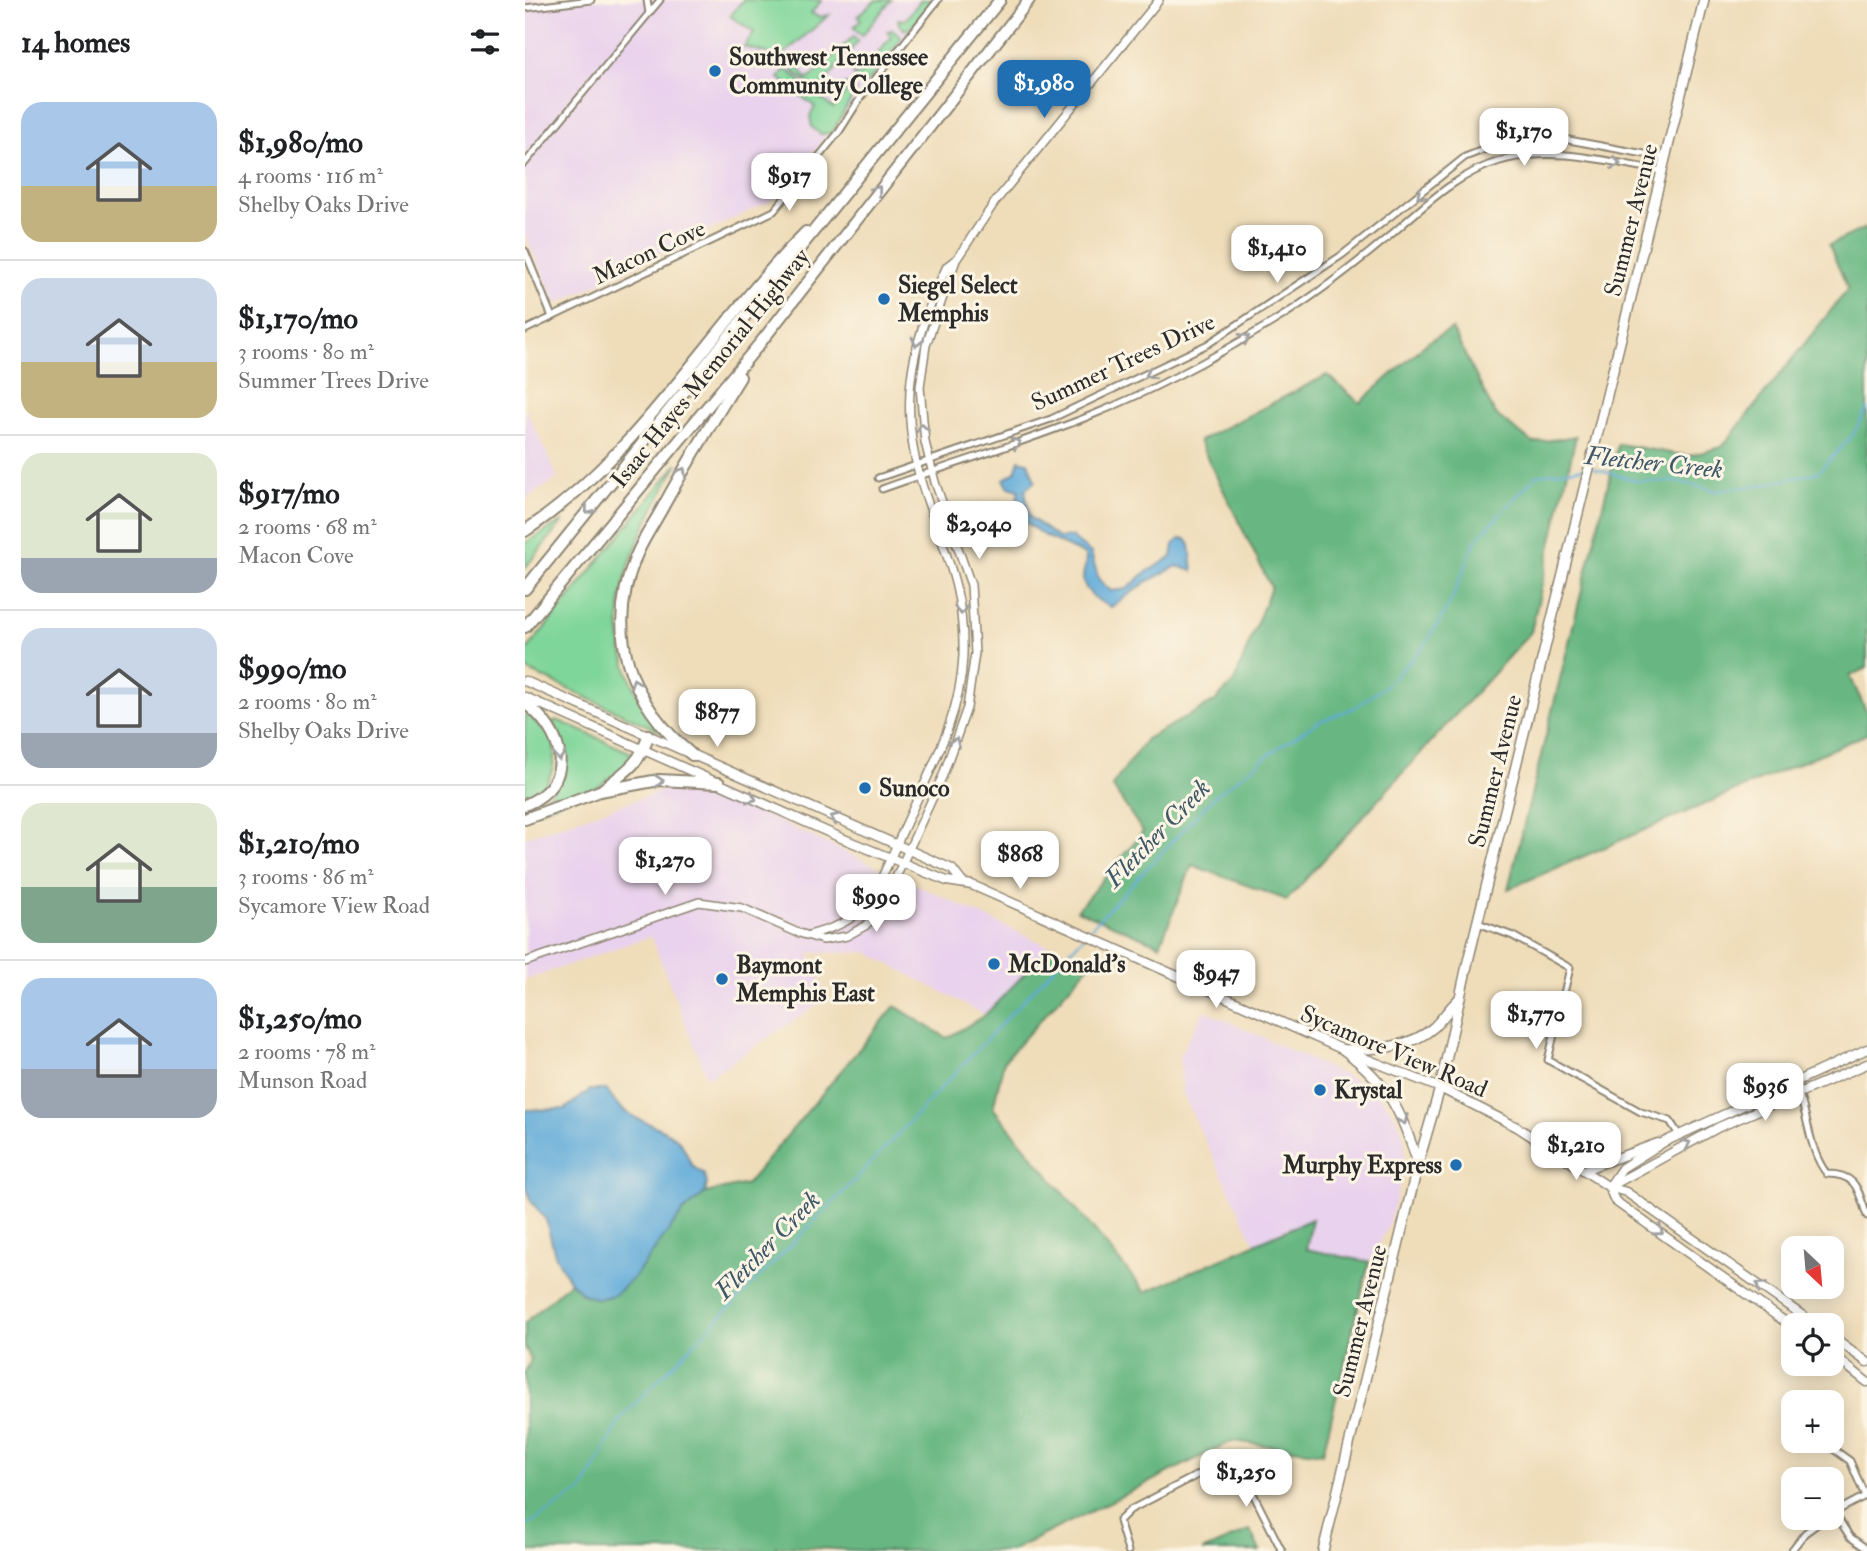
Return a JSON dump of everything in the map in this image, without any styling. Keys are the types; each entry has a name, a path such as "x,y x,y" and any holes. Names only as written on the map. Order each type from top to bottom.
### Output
{"highway":[{"name":"Isaac Hayes Memorial Highway","path":"525,589 1000,0"},
{"name":"Isaac Hayes Memorial Highway","path":"525,627 761,342 1029,0"},
{"path":"525,531 575,494 618,453 794,243 847,190"},
{"path":"692,755 665,733 638,694 624,650 622,605 636,557 682,472 761,342"},
{"path":"525,703 550,727 559,745 560,760 553,784 525,805"},
{"path":"600,791 627,771 645,750 648,736"},
{"path":"525,819 600,791 659,779 719,783"}],"main road":[{"name":"Summer Avenue","path":"1323,1551 1418,1164 1440,1088 1478,923 1705,0"},
{"name":"Sycamore View Road","path":"525,681 952,869 962,882"},
{"name":"Sycamore View Road","path":"525,697 891,858 947,881 962,882 1344,1050 1440,1088 1517,1127 1609,1187 1626,1192 1798,1312"},
{"path":"1344,1050 1400,1045 1421,1036 1460,998"},
{"path":"1609,1187 1622,1168 1664,1142 1867,1049"},
{"path":"1344,1050 1383,1086 1400,1111 1418,1164"},
{"path":"1609,1187 1719,1127 1867,1064"},
{"path":"1584,1170 1654,1143 1664,1142"},
{"name":"Sycamore View Road","path":"1609,1187 1615,1201 1781,1318"},
{"path":"1844,1345 1867,1362"},
{"path":"1844,1362 1865,1377"}],"street":[{"path":"525,8 591,0"},
{"path":"647,0 649,13"},
{"path":"525,163 660,0"},
{"name":"Macon Cove","path":"525,330 773,211 839,132 861,97 938,0"},
{"path":"525,962 699,902 742,908 823,940 847,936 865,926 882,908 943,775 967,708 975,653 971,585 932,472 921,419 920,387 926,345 955,260 995,202 1159,0"},
{"name":"Summer Trees Drive","path":"878,478 1051,419 1209,344 1277,300 1391,218 1465,157 1506,141 1558,138 1666,158"},
{"name":"Summer Trees Drive","path":"882,489 1096,414 1208,359 1273,322 1399,228 1434,196 1469,174 1524,155 1566,154 1662,171"},
{"path":"1391,218 1399,228"},
{"path":"525,251 552,317"},
{"path":"808,935 836,928 859,915 874,894 943,745 958,696 963,656 961,599 919,476 908,399 911,368 932,297 947,266 955,260"},
{"path":"1478,923 1513,936 1570,968 1548,1060 1641,1112 1670,1121 1679,1135"},
{"path":"1794,1081 1801,1094 1819,1163 1827,1174 1844,1174 1855,1183 1867,1216"},
{"path":"1839,1453 1850,1461 1866,1496 1844,1507"},
{"path":"1128,1551 1119,1521 1130,1510 1234,1456 1282,1551"},
{"path":"1844,1529 1850,1537 1867,1549"},
{"path":"1791,1551 1809,1530"}],"shaded area":[{"path":"525,0 937,0 798,172 770,201 556,304 525,234"},
{"path":"525,407 558,478 525,499"},
{"path":"671,788 716,792 1050,947 985,1015 867,952 808,953 828,998 707,1078 651,936 525,980 525,837"},
{"path":"1204,1010 1369,1087 1385,1102 1399,1122 1405,1143 1404,1171 1387,1229 1369,1262 1306,1249 1312,1220 1255,1244 1183,1094 1179,1056"}],"green space":[{"path":"743,0 822,0 811,13 819,17 829,15 784,54 791,62 787,66 773,55 744,47 754,32 730,16"},
{"path":"876,0 891,0 862,36 854,27 861,20 858,16"},
{"path":"921,0 933,0 912,27 905,30 898,19 905,20"},
{"path":"893,30 901,36 900,41 868,82 861,84 853,74 860,75 891,37 887,31"},
{"path":"854,36 858,41 818,91 793,71 798,66 807,79 810,78"},
{"path":"786,69 833,108 847,91 844,85 848,84 856,91 832,133 820,134 812,127 810,116 815,107 779,78"},
{"path":"1867,227 1867,668 1850,676 1867,713 1867,734 1508,889 1618,444 1688,456 1722,447 1848,289 1829,245"},
{"path":"1452,329 1495,414 1533,443 1576,436 1531,632 1287,900 1192,865 1160,945 1077,910 1143,832 1112,786 1146,739 1214,702 1234,682 1271,587 1199,441 1327,375 1360,403 1428,342"},
{"path":"678,463 642,532 622,596 620,627 624,660 637,694 659,731 525,669 525,652"},
{"path":"563,521 525,568 525,543"},
{"path":"525,712 554,740 554,760 546,783 525,801"},
{"path":"557,720 634,754 635,759 598,787 525,816 525,811 549,795 561,774 563,749 553,722"},
{"path":"1050,947 1090,964 1004,1061 993,1108 1145,1292 1312,1219 1306,1249 1369,1262 1323,1453 1232,1441 1011,1551 871,1551 776,1546 776,1551 525,1551 525,1373 531,1360 525,1347 525,1323 570,1282 583,1294 635,1276 682,1213 705,1193 747,1184 895,1006 947,1038 985,1015"},
{"path":"1250,1530 1260,1551 1202,1551"}],"water":[{"path":"1019,460 1028,462 1035,481 1025,490 1030,517 1058,538 1071,537 1091,553 1099,580 1111,591 1127,589 1145,573 1172,557 1174,544 1180,539 1186,539 1190,545 1193,571 1177,566 1148,581 1111,607 1102,602 1089,592 1084,583 1085,555 1043,535 1014,514 1019,490 1008,487 1004,479 1015,472"},
{"path":"590,1090 606,1090 626,1112 671,1134 684,1148 693,1166 703,1173 707,1183 705,1193 682,1213 635,1276 614,1295 598,1299 583,1294 570,1282 555,1255 546,1220 531,1201 525,1183 525,1110 565,1109"}],"waterway":[{"name":"Fletcher Creek","path":"1593,468 1638,481 1679,482 1717,491 1767,484 1818,472 1852,436 1867,409"},
{"name":"Fletcher Creek","path":"1087,932 1216,795 1279,747 1318,722 1354,708 1388,684 1426,644 1452,599 1476,540 1537,475 1584,468"},
{"name":"Fletcher Creek","path":"525,1526 583,1490 621,1418 850,1185 1084,936"}],"place":[{"name":"Southwest Tennessee Community College","path":"715,71"},
{"name":"Siegel Select Memphis","path":"884,299"},
{"name":"Sunoco","path":"865,788"},
{"name":"McDonald's","path":"994,964"},
{"name":"Baymont Memphis East","path":"722,979"},
{"name":"Krystal","path":"1320,1090"},
{"name":"Murphy Express","path":"1456,1165"}]}
